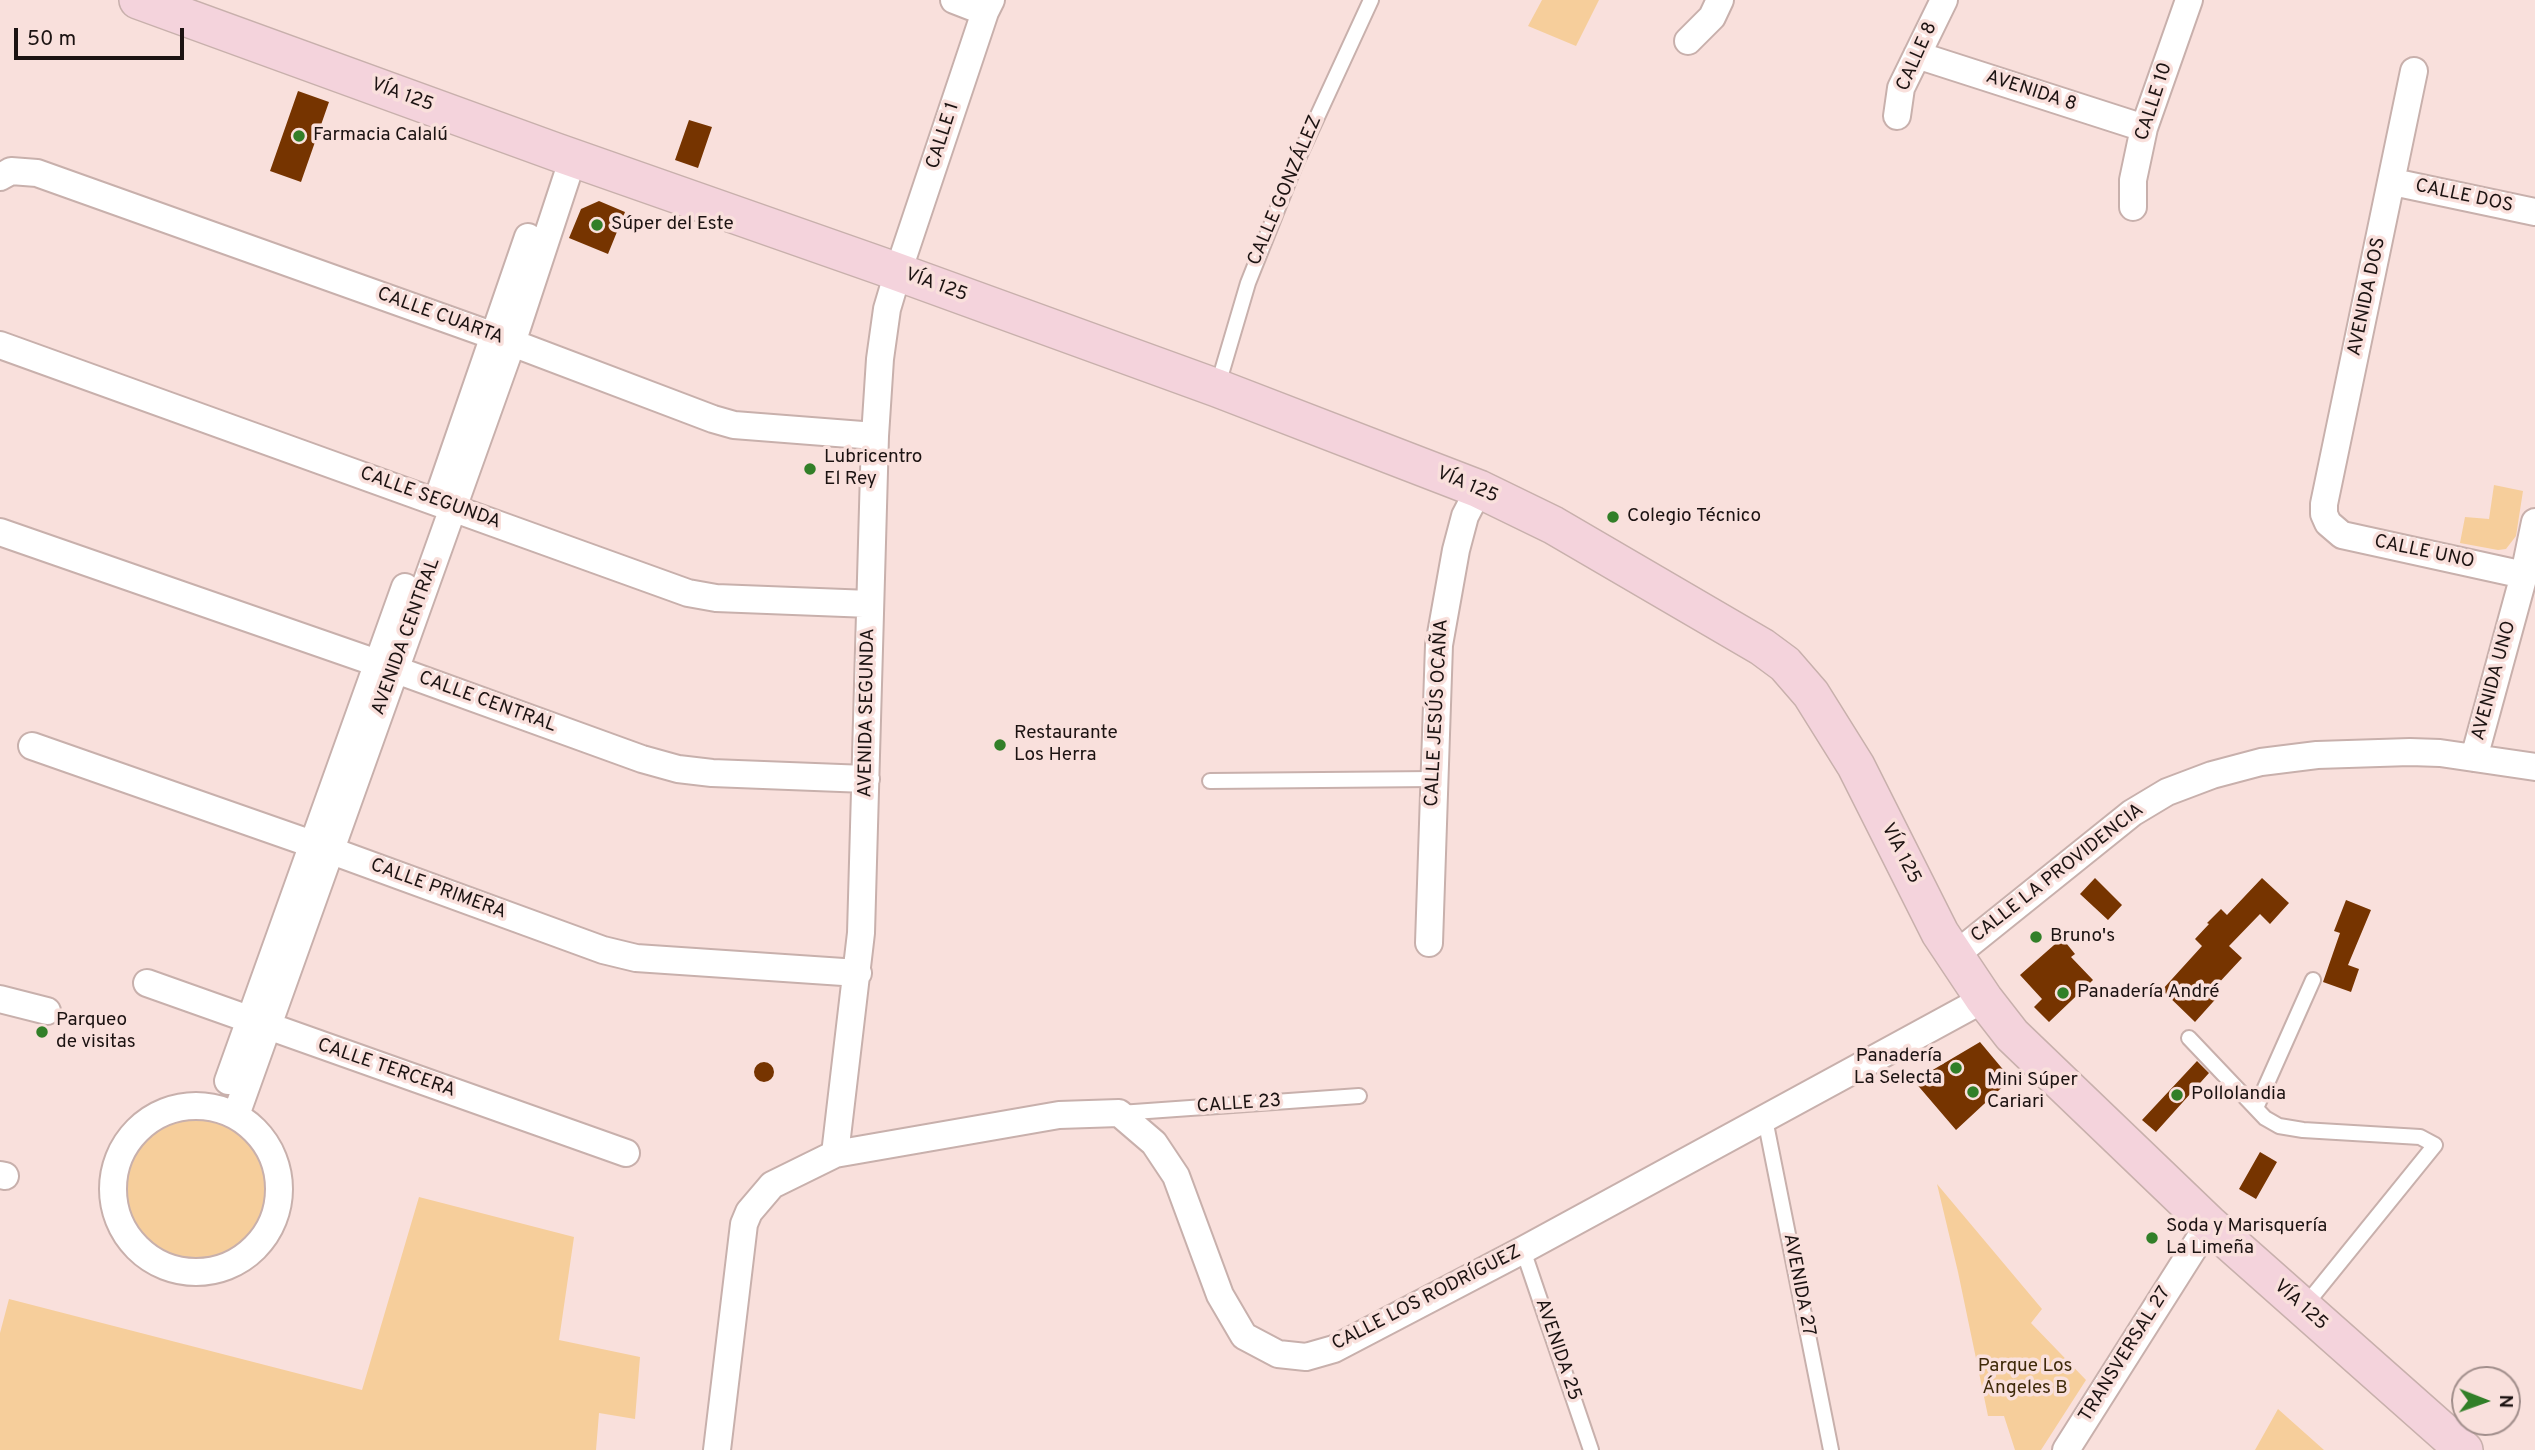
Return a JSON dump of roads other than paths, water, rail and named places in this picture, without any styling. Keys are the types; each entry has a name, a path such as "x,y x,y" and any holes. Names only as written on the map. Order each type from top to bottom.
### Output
{"main road":[{"name":"VÍA 125","path":"138,0 1217,388 1479,489 1553,524 1762,647 1785,664 1811,694 1856,766 1940,933 1984,999 2012,1035 2104,1125 2302,1309 2463,1450"}],"street":[{"path":"1688,41 1712,17 1720,0"},
{"name":"CALLE 8","path":"1897,116 1901,88 1944,0"},
{"name":"CALLE 10","path":"2133,207 2133,180 2144,128 2189,0"},
{"name":"CALLE 1","path":"889,269 974,4"},
{"name":"AVENIDA 8","path":"1917,55 2144,128"},
{"name":"AVENIDA DOS","path":"2328,523 2324,514 2325,504 2414,71"},
{"name":"AVENIDA CENTRAL","path":"227,1112 503,340 565,155"},
{"name":"CALLE CUARTA","path":"5,174 37,173 503,340 713,419 734,425 875,436"},
{"name":"CALLE DOS","path":"2393,182 2535,212"},
{"name":"AVENIDA SEGUNDA","path":"835,1154 861,933 875,436 889,269"},
{"name":"CALLE SEGUNDA","path":"0,345 688,593 716,598 870,604"},
{"name":"CALLE JESÚS OCAÑA","path":"1429,943 1439,645 1465,516 1479,489"},
{"name":"AVENIDA UNO","path":"2474,758 2524,575 2535,522"},
{"name":"CALLE UNO","path":"2328,523 2342,535 2524,575"},
{"name":"CALLE CENTRAL","path":"0,532 642,759 678,769 712,773 866,779"},
{"name":"CALLE PRIMERA","path":"32,746 603,950 636,958 858,973"},
{"name":"CALLE LA PROVIDENCIA","path":"1954,956 2132,813 2166,792 2212,775 2261,762 2317,755 2410,752 2440,753 2535,767"},
{"name":"CALLE TERCERA","path":"147,983 626,1153"},
{"path":"0,999 47,1012"},
{"name":"CALLE LOS RODRÍGUEZ","path":"1119,1113 1154,1143 1176,1176 1220,1295 1244,1336 1278,1354 1306,1357 1334,1349 1523,1250 1984,999"},
{"path":"191,1105 227,1112 258,1133 275,1163 279,1184 271,1225 255,1248 232,1264 205,1272 164,1266 140,1251 117,1216 113,1189 117,1161 131,1136 164,1111 191,1105"},
{"path":"717,1450 744,1224 749,1212 772,1185 835,1154 1059,1115 1119,1113"},
{"name":"TRANSVERSAL 27","path":"2066,1450 2210,1224"}],"lane":[{"name":"CALLE GONZÁLEZ","path":"1217,388 1248,283 1295,165 1371,0"},
{"path":"1210,781 1434,779"},
{"path":"2256,1108 2313,980"},
{"path":"2189,1038 2265,1118 2279,1126 2303,1130 2420,1137 2435,1145 2302,1309"},
{"name":"CALLE 23","path":"1119,1113 1359,1096"},
{"name":"AVENIDA 27","path":"1765,1119 1831,1450"},
{"name":"AVENIDA 25","path":"1523,1250 1591,1450"}],"place":[{"name":"Farmacia Calalú","path":"299,136"},
{"name":"Súper del Este","path":"597,225"},
{"name":"Lubricentro El Rey","path":"810,469"},
{"name":"Colegio Técnico","path":"1613,517"},
{"name":"Restaurante Los Herra","path":"1000,745"},
{"name":"Bruno's","path":"2036,937"},
{"name":"Panadería André","path":"2063,993"},
{"name":"Parqueo de visitas","path":"42,1032"},
{"name":"Panadería La Selecta","path":"1956,1068"},
{"name":"Mini Súper Cariari","path":"1973,1092"},
{"name":"Pollolandia","path":"2177,1095"},
{"name":"Soda y Marisquería La Limeña","path":"2152,1238"}],"park label":[{"name":"Parque Los Ángeles B","path":"2025,1378"}]}
